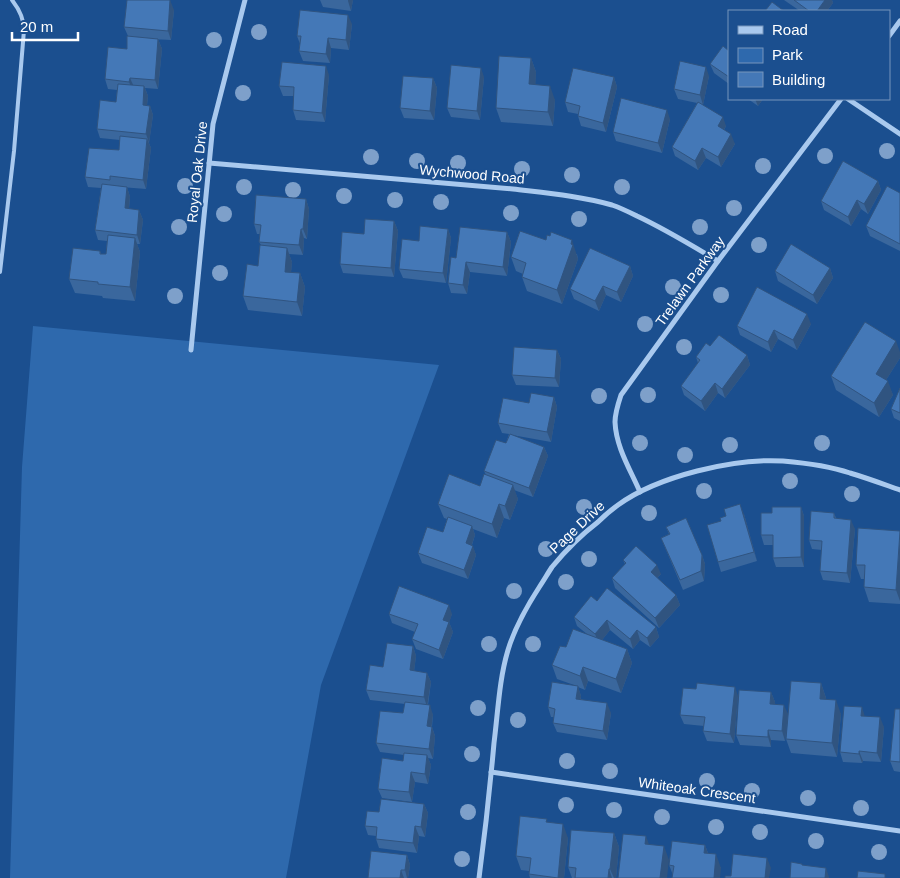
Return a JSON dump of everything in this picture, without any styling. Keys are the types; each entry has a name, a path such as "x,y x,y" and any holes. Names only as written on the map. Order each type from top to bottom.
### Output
{"street":[{"name":"Royal Oak Drive","path":"191,350 213,124 245,0"},
{"path":"890,35 900,20"},
{"name":"Trelawn Parkway","path":"640,492 619,446 616,433 616,415 621,395 718,261 840,100"},
{"path":"849,100 900,134"},
{"name":"Wychwood Road","path":"208,162 558,194 624,210 718,261"},
{"name":"Page Drive","path":"479,878 499,700 509,649 528,606 552,568 579,538 618,504 640,492 668,480 726,465 758,461 782,461 827,467 850,472 900,490"},
{"name":"Whiteoak Crescent","path":"491,772 900,831"}],"lane":[{"path":"0,272 14,151 24,30 21,16 12,0"}],"green space":[{"path":"33,326 439,365 321,685 286,878 10,878 22,467"}],"building":[{"path":"127,0 170,0 168,31 124,27"},
{"path":"794,0 825,0 818,10 808,10"},
{"path":"772,2 783,10 766,10"},
{"path":"300,10 348,15 346,40 328,38 326,54 299,51 301,36 297,36"},
{"path":"127,36 158,39 155,80 130,78 129,82 105,79 108,47 127,49"},
{"path":"723,46 728,50 728,76 710,64"},
{"path":"499,56 531,58 529,84 550,86 548,112 496,108"},
{"path":"680,61 706,67 700,95 674,89"},
{"path":"282,62 326,66 322,113 293,110 294,87 279,86"},
{"path":"451,65 481,68 477,111 447,108"},
{"path":"573,68 614,77 603,123 578,116 580,106 565,102"},
{"path":"403,76 433,78 430,111 400,108"},
{"path":"118,84 144,86 143,105 150,106 146,134 97,129 100,100 116,102"},
{"path":"621,98 667,110 658,143 613,132"},
{"path":"698,102 723,117 718,126 731,134 718,157 702,148 695,161 672,147"},
{"path":"120,136 147,139 143,180 110,176 110,180 85,177 89,148 119,150"},
{"path":"843,161 878,181 864,204 857,200 848,217 821,201"},
{"path":"102,184 127,187 125,208 139,210 137,235 95,230"},
{"path":"887,186 900,193 900,244 866,226"},
{"path":"256,195 306,199 303,229 301,229 299,245 259,242 261,225 254,224"},
{"path":"365,219 394,221 391,268 340,264 342,232 364,234"},
{"path":"420,226 448,229 443,273 399,269 402,239 419,241"},
{"path":"460,227 507,232 503,267 466,262 463,285 448,283 451,257 456,258"},
{"path":"520,231 546,240 547,235 550,236 551,232 572,240 571,244 573,245 557,290 522,277 526,263 511,257"},
{"path":"108,235 135,238 130,287 69,279 73,248 100,251 100,254 106,254"},
{"path":"791,244 830,268 813,295 775,271"},
{"path":"260,245 287,248 285,272 300,273 297,302 243,296 247,264 258,266"},
{"path":"590,248 630,266 617,292 603,286 595,301 570,289"},
{"path":"757,287 807,314 793,340 774,330 768,342 737,326"},
{"path":"865,322 896,341 876,374 888,381 874,403 831,376"},
{"path":"719,335 747,355 722,389 715,383 701,401 681,386 700,360 696,357 706,343 710,346"},
{"path":"514,347 557,350 555,378 512,375"},
{"path":"900,388 900,413 891,409"},
{"path":"531,393 554,397 547,432 498,423 503,398 529,403"},
{"path":"510,434 544,447 529,488 484,471 496,440 506,443"},
{"path":"449,474 480,486 484,474 513,485 505,506 499,504 492,524 438,504"},
{"path":"740,504 754,552 718,562 707,525 721,521 720,518 726,516 724,509"},
{"path":"772,507 801,507 801,557 773,558 773,535 761,535 761,513 772,513"},
{"path":"811,511 834,513 834,518 851,520 847,573 820,571 822,541 809,540"},
{"path":"448,517 472,526 466,543 473,546 464,570 418,553 427,527 443,532"},
{"path":"686,518 702,555 701,571 680,580 661,538 670,534 666,527"},
{"path":"858,528 900,531 896,590 864,587 865,565 856,565"},
{"path":"636,546 657,565 651,572 676,595 655,618 612,578 626,563 623,560"},
{"path":"399,586 449,605 443,620 449,622 439,650 412,639 418,624 389,614"},
{"path":"607,588 656,627 647,638 637,630 630,639 607,620 595,634 574,617 591,596 597,601"},
{"path":"573,629 627,649 616,679 583,667 580,676 552,665 560,646 566,647"},
{"path":"387,643 413,646 410,670 427,673 424,697 366,690 370,665 383,667"},
{"path":"791,681 821,683 820,699 836,700 832,743 786,739"},
{"path":"552,682 578,686 576,699 607,703 603,731 553,723 555,709 548,707"},
{"path":"697,683 735,687 730,734 703,731 705,717 680,715 683,688 696,689"},
{"path":"739,690 771,692 770,704 784,705 782,731 768,730 768,737 736,735"},
{"path":"405,702 430,705 427,726 432,727 429,749 376,743 380,711 403,713"},
{"path":"844,706 862,707 861,716 880,717 877,753 859,751 859,754 840,752"},
{"path":"895,709 900,709 900,762 890,761"},
{"path":"404,753 427,755 425,774 411,772 409,792 378,789 382,758 403,761"},
{"path":"381,799 424,804 421,827 415,826 413,843 376,839 377,827 365,826 367,811 379,812"},
{"path":"520,816 547,819 546,822 563,824 558,878 529,874 531,858 516,856"},
{"path":"571,830 614,833 608,878 575,878 576,868 568,867"},
{"path":"623,834 646,836 645,844 664,846 660,878 618,878"},
{"path":"672,841 705,845 704,853 716,854 714,878 672,878 674,866 669,865"},
{"path":"371,851 407,855 405,870 401,870 400,878 368,878"},
{"path":"733,854 767,858 765,878 725,878 725,876 731,876"},
{"path":"791,862 826,868 825,878 790,878"},
{"path":"858,871 885,874 885,878 857,878"}]}
